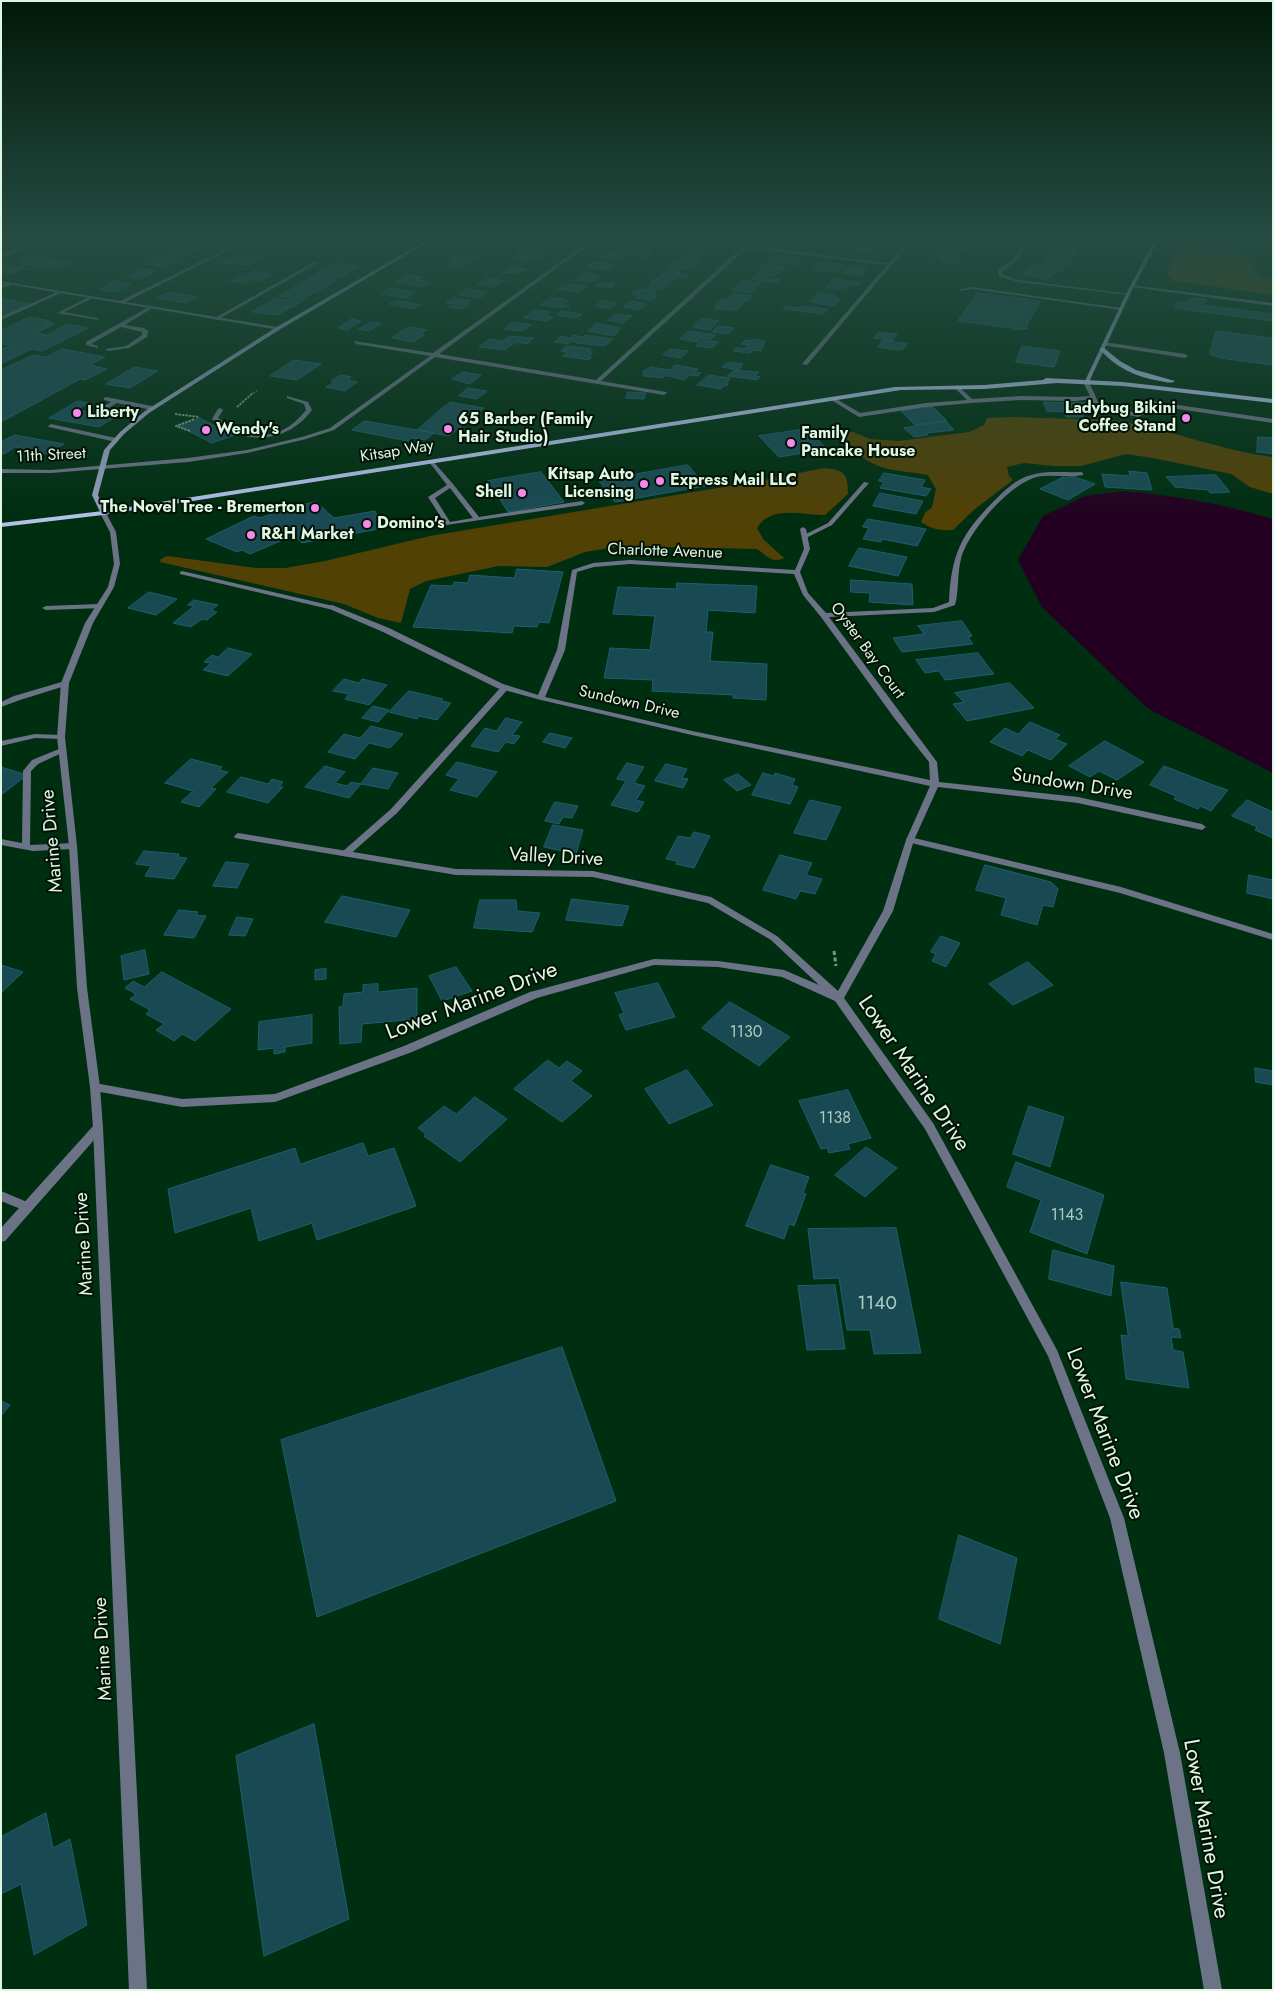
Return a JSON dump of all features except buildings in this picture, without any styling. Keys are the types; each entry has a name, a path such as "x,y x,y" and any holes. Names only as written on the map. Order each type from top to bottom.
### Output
{"main road":[{"path":"103,513 95,495 107,450 116,440 152,408 269,334"},
{"path":"1086,382 1109,334"},
{"path":"1103,346 1115,362 1132,372 1159,379 1184,382"},
{"name":"Kitsap Way","path":"1012,377 1197,391 1273,399"},
{"name":"Kitsap Way","path":"916,387 932,381 960,379"},
{"name":"Kitsap Way","path":"1,525 103,513 831,398 916,387 1031,384 1055,381"},
{"path":"1234,388 1273,399"}],"street":[{"path":"96,347 88,343 103,334"},
{"path":"108,349 127,346 145,336 145,334"},
{"name":"11th Street","path":"1,471 52,471 180,461 253,450 312,436 332,429 464,334"},
{"path":"597,382 650,334"},
{"path":"805,364 830,334"},
{"path":"356,342 664,393"},
{"path":"1103,346 1185,356"},
{"path":"1086,382 1098,407 1138,415 1146,411 1148,404 1151,403 1273,421"},
{"path":"957,387 971,402"},
{"path":"831,398 859,415 926,405 1021,398 1076,399 1094,397"},
{"path":"220,410 214,420 249,436 262,436 281,432 295,426 304,418 309,410 306,403 288,398"},
{"path":"106,399 152,408"},
{"path":"96,413 116,401"},
{"path":"67,430 79,423"},
{"path":"51,426 116,440"},
{"path":"432,462 477,519"},
{"path":"824,615 934,610 952,602 952,574 962,544 976,521 1016,484 1038,475 1081,474"},
{"path":"797,572 807,549 803,533 830,524 866,483"},
{"path":"451,485 431,497 448,524 582,503"},
{"name":"Marine Drive","path":"103,513 113,532 117,564 110,587 89,623 65,683 62,751 73,846 82,988 96,1087 138,1990"},
{"name":"Charlotte Avenue","path":"541,698 560,650 574,571 593,565 630,562 797,572"},
{"name":"Oyster Bay Court","path":"797,572 805,594 824,615 933,762 935,784"},
{"name":"Sundown Drive","path":"182,573 329,607 386,630 505,688 541,698 692,733 935,784 1078,800 1202,827"},
{"path":"46,608 99,606"},
{"path":"1,705 65,683"},
{"path":"345,854 394,811 505,688"},
{"path":"1,744 35,736 62,737"},
{"path":"26,847 27,771 34,762 62,751"},
{"path":"839,998 888,911 910,840 935,784"},
{"name":"Valley Drive","path":"238,836 456,872 593,874 711,900 774,938 839,998"},
{"path":"910,840 1121,890 1273,937"},
{"path":"1,842 26,847 73,846"},
{"name":"Lower Marine Drive","path":"96,1087 182,1103 275,1098 408,1048 534,995 654,962 718,964 784,974 839,998 929,1126 1053,1354 1116,1518 1172,1753 1213,1990"},
{"path":"1,1237 98,1128"},
{"path":"1,1196 28,1207"}],"path":[{"path":"167,413 201,417 176,426 190,431"}],"shaded area":[{"path":"987,418 1112,420 1153,428 1253,454 1273,457 1273,494 1250,487 1231,474 1126,454 1081,466 1024,463 1007,467 1009,476 1013,480 975,509 953,530 940,530 921,522 925,513 932,507 936,489 928,475 890,469 870,462 852,447 843,434 853,432 870,439 898,441 969,432 984,425"},
{"path":"824,468 837,470 844,474 848,494 825,515 779,514 763,521 757,528 763,539 784,558 780,560 769,558 757,549 622,546 585,552 547,567 499,566 426,581 410,589 401,623 378,618 344,604 160,562 161,559 167,556 256,568 285,568 325,561 430,536 754,482"},
{"path":"1123,491 1198,501 1273,519 1273,773 1147,708 1042,607 1018,560 1043,516 1085,496"}],"place":[{"name":"Liberty","path":"77,413"},
{"name":"Ladybug Bikini Coffee Stand","path":"1186,418"},
{"name":"65 Barber (Family Hair Studio)","path":"448,429"},
{"name":"Wendy's","path":"206,430"},
{"name":"Family Pancake House","path":"791,443"},
{"name":"Express Mail LLC","path":"660,481"},
{"name":"Kitsap Auto Licensing","path":"644,484"},
{"name":"Shell","path":"522,493"},
{"name":"The Novel Tree - Bremerton","path":"315,508"},
{"name":"Domino's","path":"367,524"},
{"name":"R&H Market","path":"251,535"}]}
